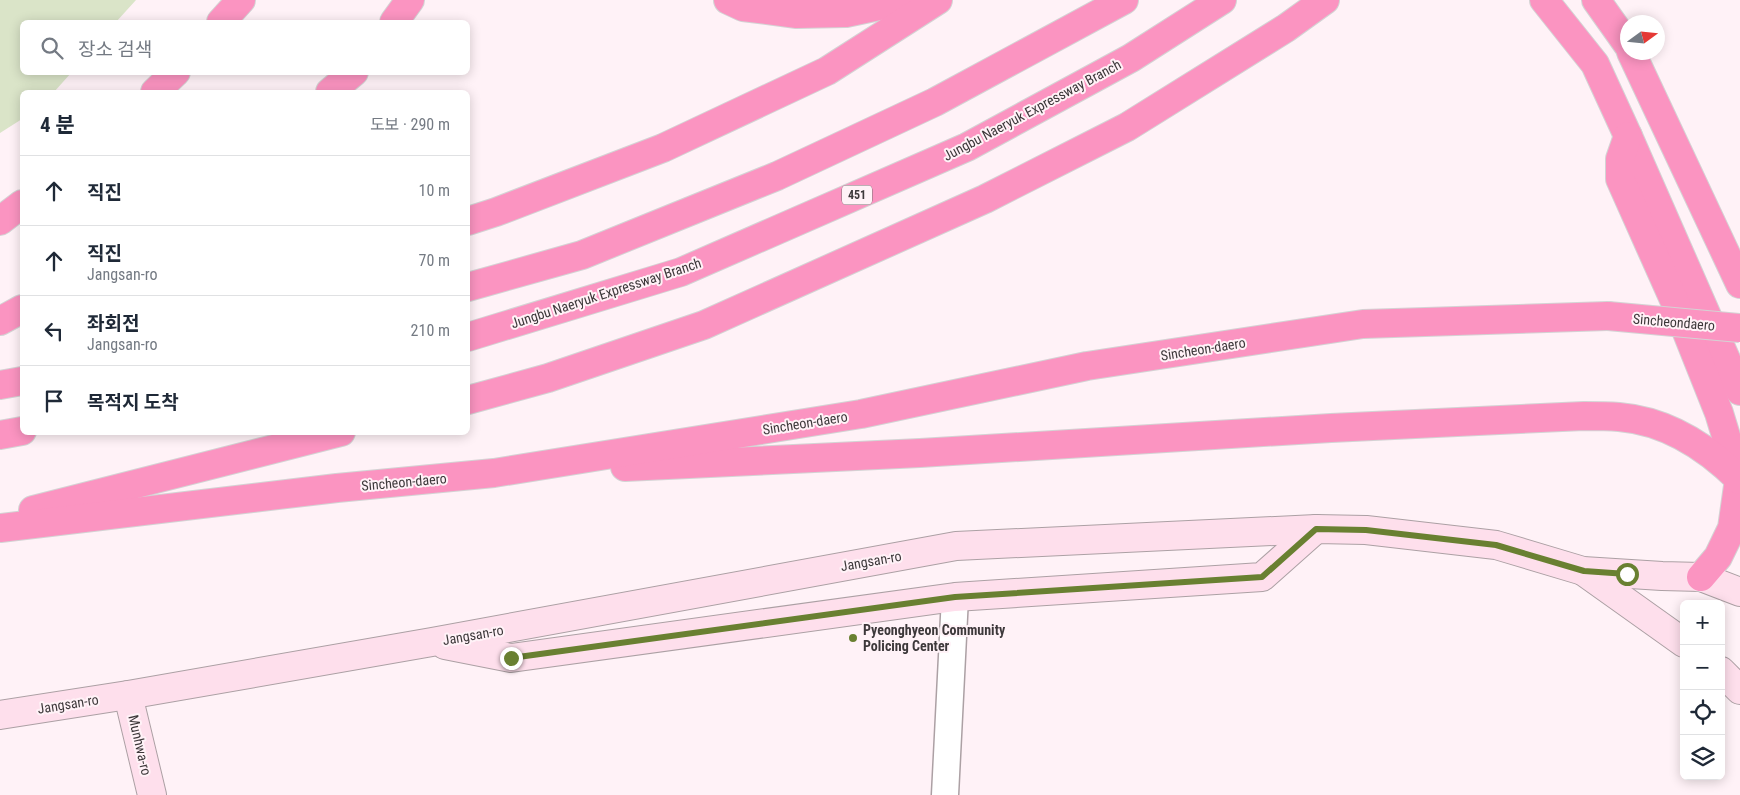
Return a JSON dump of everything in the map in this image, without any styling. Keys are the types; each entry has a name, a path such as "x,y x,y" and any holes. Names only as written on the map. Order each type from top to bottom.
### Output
{"highway":[{"path":"223,20 241,0"},
{"path":"395,20 410,0"},
{"path":"728,0 742,7 797,14 846,13 907,0"},
{"path":"470,220 663,148 818,76 938,0"},
{"path":"470,285 582,255 777,176 935,102 1124,0"},
{"name":"Jungbu Naeryuk Expressway Branch","path":"470,336 681,272 958,151 1131,58 1222,0"},
{"path":"470,399 548,378 704,325 985,199 1127,127 1286,28 1325,0"},
{"path":"1544,0 1595,64 1740,391"},
{"path":"1596,0 1620,34"},
{"path":"1635,60 1740,284"},
{"path":"157,90 173,75"},
{"path":"332,90 350,75"},
{"path":"1628,136 1620,159 1620,179 1674,300 1719,413 1740,480 1732,528 1718,556 1702,577"},
{"path":"0,221 20,206"},
{"path":"0,321 20,311"},
{"name":"Sincheondaero","path":"1608,316 1740,328"},
{"name":"Sincheon-daero","path":"0,528 336,488 494,473 861,414 1087,366 1363,324 1608,316"},
{"path":"0,331 20,328"},
{"path":"0,385 20,381"},
{"path":"494,473 930,453 1331,428 1584,416 1619,417 1646,422 1678,432 1711,454 1740,480"},
{"path":"0,435 20,431"},
{"path":"0,518 329,435"}],"main road":[{"name":"Jangsan-ro","path":"432,642 511,658 955,597 1262,577 1316,529"},
{"name":"Jangsan-ro","path":"0,715 432,642 956,546 1316,529 1366,530 1496,545 1584,571"},
{"path":"1584,571 1702,577 1740,592"},
{"path":"1584,571 1680,639"},
{"path":"1725,666 1740,667"},
{"path":"1725,675 1740,690"},
{"name":"Munhwa-ro","path":"128,694 152,795"}],"street":[{"path":"945,795 955,597"}],"green space":[{"path":"0,0 136,0 118,20 20,20 20,75 69,75 56,90 20,90 20,120 0,133"}],"place":[{"name":"Pyeonghyeon Community Policing Center","path":"853,638"}],"route":[{"path":"511,658 955,597 1262,577 1316,529 1366,530 1496,545 1584,571 1627,574"}]}
